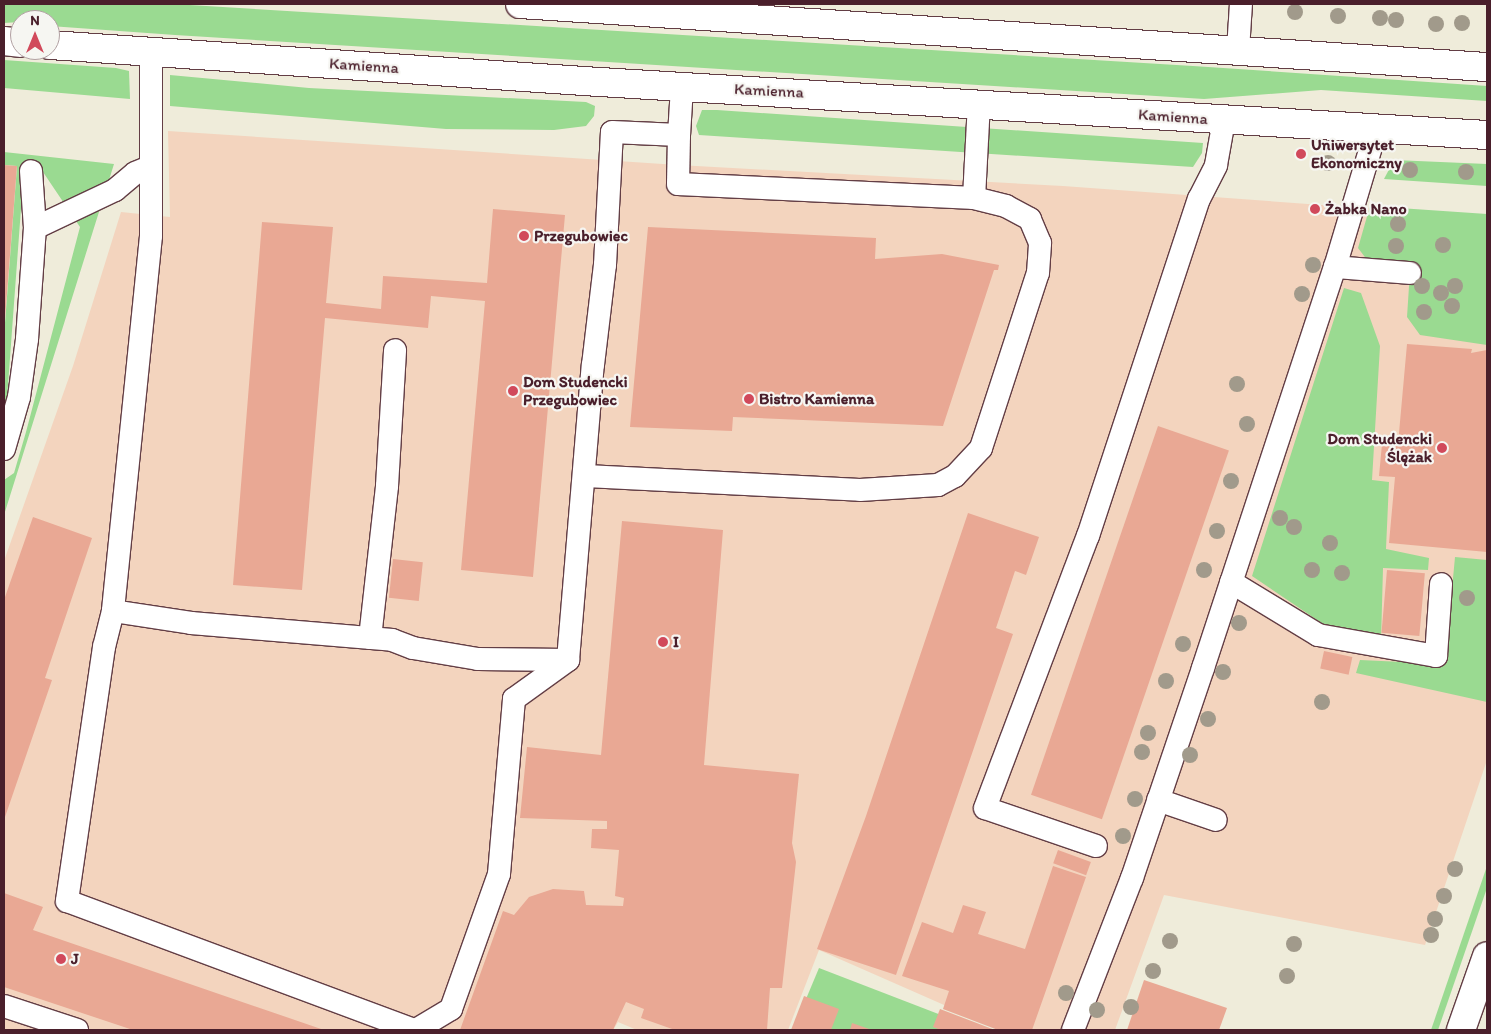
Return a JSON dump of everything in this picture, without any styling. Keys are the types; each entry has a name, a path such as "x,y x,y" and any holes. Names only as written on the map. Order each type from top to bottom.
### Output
{"street":[{"path":"520,4 1487,67"},
{"name":"Kamienna","path":"60,46 682,87 979,103 1224,120 1377,127 1487,135"},
{"path":"1462,1030 1487,956"}],"lane":[{"path":"1238,50 1241,4"},
{"path":"151,52 150,236 113,610 104,647 68,901 322,994 381,1025 415,1030 451,1009 499,874 514,699 568,660 586,476 593,365 605,265 612,132 679,135"},
{"path":"586,476 860,490 938,485 955,476 981,448 1038,273 1040,243 1030,219 1006,206 974,198 678,184 682,87"},
{"path":"974,198 979,103"},
{"path":"1096,846 985,808 1088,536 1199,200 1216,165 1224,120"},
{"path":"1072,1030 1132,878 1335,267 1377,127"},
{"path":"35,228 115,190 135,173 150,167"},
{"path":"4,449 19,397 27,339 35,228 31,170"},
{"path":"1335,267 1410,273"},
{"path":"370,638 387,486 395,350"},
{"path":"1231,582 1318,635 1436,656 1441,584"},
{"path":"113,610 191,624 370,638 478,659 568,660"},
{"path":"1158,800 1216,820"},
{"path":"4,1006 76,1030"}],"shaded area":[{"path":"168,131 678,165 1063,186 1487,217 1487,760 1425,945 1164,895 1115,1030 1001,1030 819,950 788,1030 637,1030 618,1022 613,1030 4,1030 4,561 73,366 121,212 170,217"}],"green space":[{"path":"4,4 173,4 1193,66 1487,86 1487,101 1321,90 1204,99 175,35 60,27 60,10 10,10 10,23 4,23"},
{"path":"4,60 116,68 129,71 130,99 4,88"},
{"path":"170,75 309,88 586,102 595,106 594,116 586,126 554,130 446,129 170,106"},
{"path":"702,110 1203,143 1202,153 1193,167 699,135 696,126"},
{"path":"4,152 114,164 4,515 4,480 14,473 80,227 43,172 24,168 4,439 4,336 17,166 4,165"},
{"path":"1394,160 1487,164 1487,186 1384,179"},
{"path":"1370,206 1487,214 1487,345 1420,335 1407,317 1410,271 1374,269 1358,248"},
{"path":"1344,288 1361,293 1380,346 1372,480 1389,482 1386,549 1429,558 1428,570 1383,568 1381,641 1332,630 1252,576"},
{"path":"1455,557 1487,560 1487,702 1356,673 1360,660 1445,664"},
{"path":"1487,866 1487,888 1438,1030 1431,1030"},
{"path":"819,968 980,1030 793,1030"}],"building":[{"path":"4,165 17,166 5,319 4,319"},
{"name":"Dom Studencki Przegubowiec","path":"493,209 565,215 533,577 461,570 485,301 431,296 428,328 325,318 302,590 233,585 262,222 333,227 326,303 381,309 383,276 487,283"},
{"path":"648,227 876,238 875,259 942,254 999,265 998,270 994,270 943,426 733,417 732,431 630,427"},
{"name":"Dom Studencki Ślężak","path":"1407,344 1472,349 1471,353 1487,350 1487,552 1389,543 1395,477 1379,476 1382,444 1398,444"},
{"path":"1158,426 1229,450 1102,819 1031,795"},
{"path":"968,513 1039,537 1026,575 1015,571 996,628 1013,634 896,975 817,949 866,816"},
{"path":"33,517 92,538 45,678 52,680 4,820 4,600"},
{"path":"622,521 723,530 704,765 799,774 792,843 796,862 782,988 770,988 767,1030 675,1030 641,1018 644,1009 626,1002 613,1030 460,1030 503,911 514,915 529,897 553,889 584,891 586,905 623,906 624,898 615,896 619,850 591,848 592,829 607,829 607,821 520,818 527,747 601,755"},
{"path":"393,559 423,562 419,601 389,598"},
{"path":"1387,570 1425,573 1419,636 1382,633"},
{"path":"1324,651 1352,657 1349,675 1320,669"},
{"path":"1058,850 1091,862 1086,875 1053,863"},
{"path":"1053,866 1086,877 1032,1030 998,1030 943,1009 949,991 902,976 922,922 953,933 963,905 986,912 978,934 1025,949"},
{"name":"J","path":"4,893 43,907 33,930 324,1030 133,1030 4,987"},
{"path":"1144,980 1227,1008 1219,1030 1127,1030"},
{"path":"804,996 839,1009 831,1030 791,1030"},
{"path":"940,1009 995,1030 941,1030 933,1027"},
{"path":"852,1023 872,1030 850,1030"}],"place":[{"name":"Uniwersytet Ekonomiczny","path":"1301,154"},
{"name":"Żabka Nano","path":"1315,209"},
{"name":"Przegubowiec","path":"524,236"},
{"name":"Dom Studencki Przegubowiec","path":"513,391"},
{"name":"Bistro Kamienna","path":"749,399"},
{"name":"Dom Studencki Ślężak","path":"1442,448"},
{"name":"I","path":"663,642"},
{"name":"J","path":"61,959"}]}
